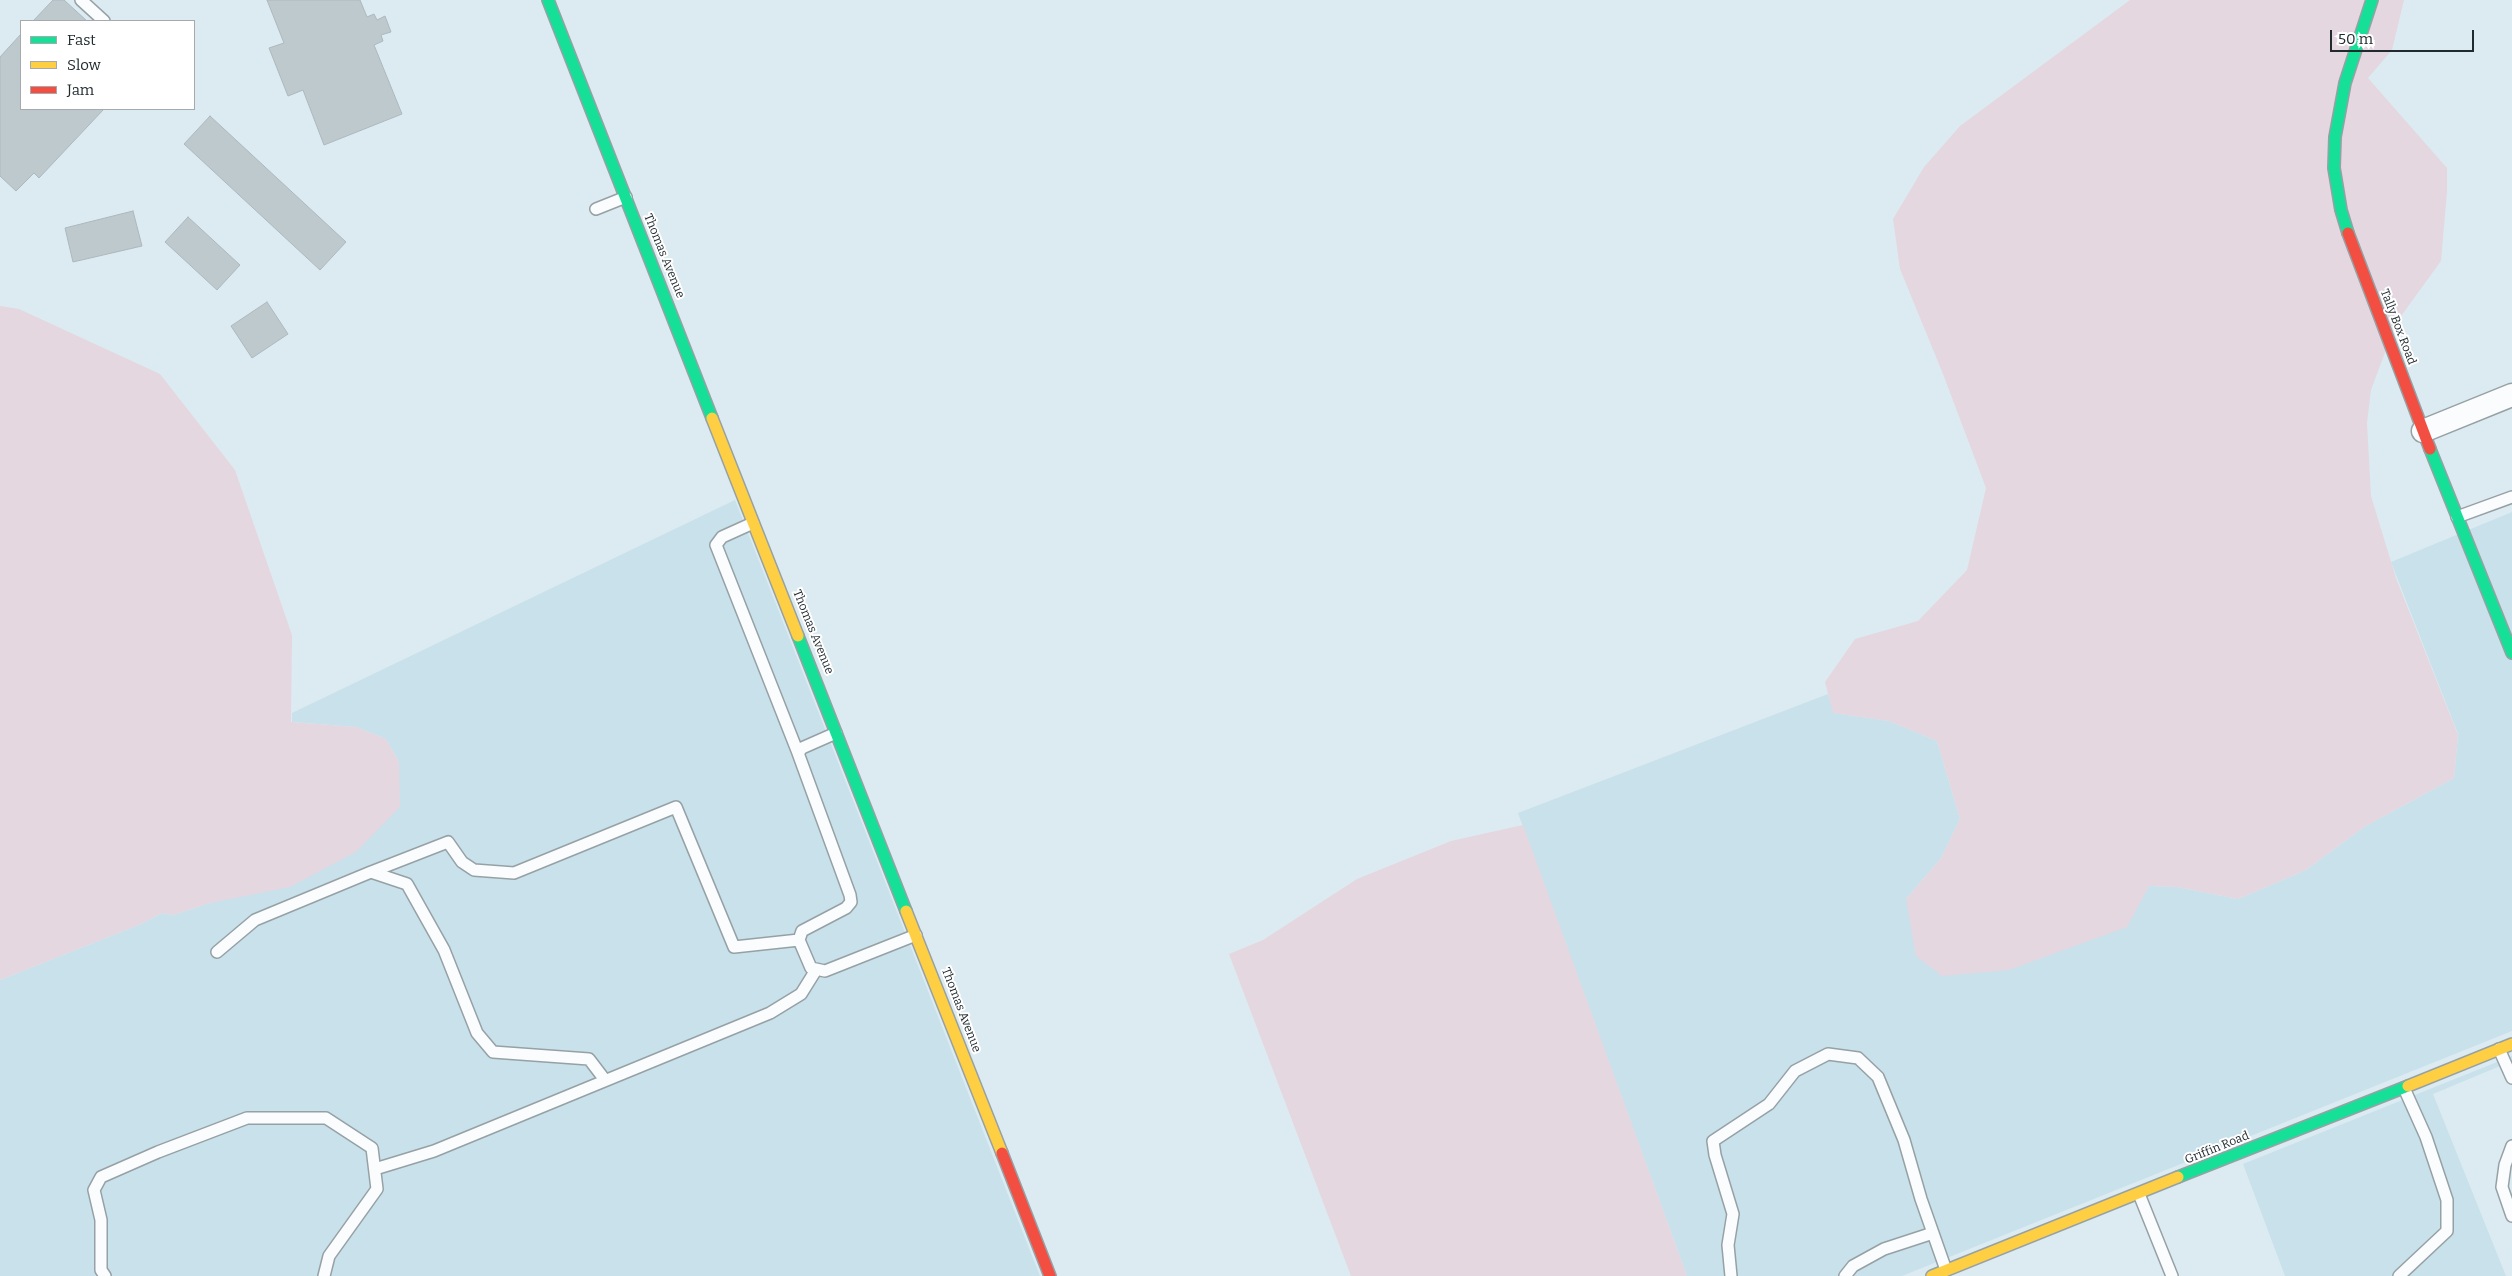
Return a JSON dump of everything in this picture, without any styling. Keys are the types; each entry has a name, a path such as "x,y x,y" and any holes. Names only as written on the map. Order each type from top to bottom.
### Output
{"street":[{"name":"Thomas Avenue","path":"548,0 1050,1276"},
{"name":"Tally Box Road","path":"2372,0 2346,84 2335,137 2334,168 2341,210 2353,247 2423,431 2512,653"},
{"path":"2423,431 2512,396"},
{"name":"Griffin Road","path":"1932,1276 2512,1044"}],"lane":[{"path":"81,0 103,20"},
{"path":"596,209 626,197"},
{"path":"2457,517 2512,497"},
{"path":"755,523 722,537 716,545 798,753 850,896 850,902 846,908 802,931 799,940 811,968 825,971 917,935"},
{"path":"798,753 802,748 837,732"},
{"path":"217,952 255,920 448,842 462,862 474,870 514,873 676,807 734,946 799,940"},
{"path":"371,872 407,884 444,950 477,1033 493,1052 589,1059 606,1080"},
{"path":"375,1169 434,1151 770,1013 801,994 816,970"},
{"path":"2499,1049 2512,1078"},
{"path":"1731,1276 1728,1245 1733,1214 1715,1156 1713,1140 1769,1104 1795,1071 1828,1054 1858,1058 1878,1078 1904,1140 1946,1270"},
{"path":"2399,1276 2447,1230 2447,1200 2426,1137 2404,1088"},
{"path":"105,1276 101,1270 102,1220 94,1190 101,1177 158,1152 247,1118 326,1118 372,1148 377,1189 330,1256 324,1276"},
{"path":"2512,1146 2505,1165 2502,1187 2512,1216"},
{"path":"2139,1194 2172,1276"},
{"path":"1846,1276 1853,1266 1884,1249 1933,1233"}],"shaded area":[{"path":"2130,0 2404,0 2392,50 2368,78 2447,168 2447,192 2441,261 2396,323 2371,390 2367,423 2371,496 2396,578 2458,735 2454,778 2364,827 2306,870 2238,899 2177,887 2149,886 2127,927 2009,970 1942,976 1916,956 1906,899 1941,858 1960,819 1937,741 1889,721 1833,713 1825,682 1855,639 1918,621 1967,570 1986,488 1943,374 1900,269 1893,219 1924,167 1960,126"},
{"path":"0,306 19,309 160,374 235,470 292,635 291,722 356,727 386,739 399,762 400,807 356,852 290,887 210,903 173,915 162,913 141,924 0,980"},
{"path":"735,500 1040,1276 0,1276 0,980 141,924 162,913 173,915 210,903 399,762 386,739 356,727 292,722 292,713"},
{"path":"2512,512 2512,1031 1902,1276 1687,1276 1518,813 1828,694 1834,713 1889,721 1937,741 1960,819 1941,858 1906,899 2126,927 2149,886 2177,887 2238,899 2306,870 2364,827 2454,778 2458,734 2391,562"},
{"path":"1523,825 1687,1276 1351,1276 1229,954 1263,940 1357,879 1451,841"},
{"path":"2512,1056 2512,1061 2433,1094 2506,1276 2285,1276 2243,1164"}],"building":[{"path":"53,0 64,0 86,20 34,20"},
{"path":"267,0 360,0 367,17 374,14 377,20 385,16 391,32 381,35 383,41 374,45 402,114 324,145 303,90 288,96 269,48 284,43"},
{"path":"20,35 20,110 103,110 39,178 34,173 16,191 0,176 0,57"},
{"path":"210,116 346,242 320,270 184,144"},
{"path":"133,211 142,246 73,262 65,228"},
{"path":"188,217 240,265 217,290 165,242"},
{"path":"267,302 288,334 252,358 231,326"}],"traffic: fast":[{"path":"548,0 712,418"},
{"path":"2348,233 2341,210 2334,168 2335,137 2345,83 2372,0"},
{"path":"2430,449 2512,653"},
{"path":"798,636 906,911"},
{"path":"2178,1177 2408,1086"}],"traffic: slow":[{"path":"712,418 798,636"},
{"path":"906,911 1002,1153"},
{"path":"2408,1086 2512,1044"},
{"path":"1932,1276 2178,1177"}],"traffic: jam":[{"path":"2348,233 2430,449"},
{"path":"1002,1153 1050,1276"}]}
